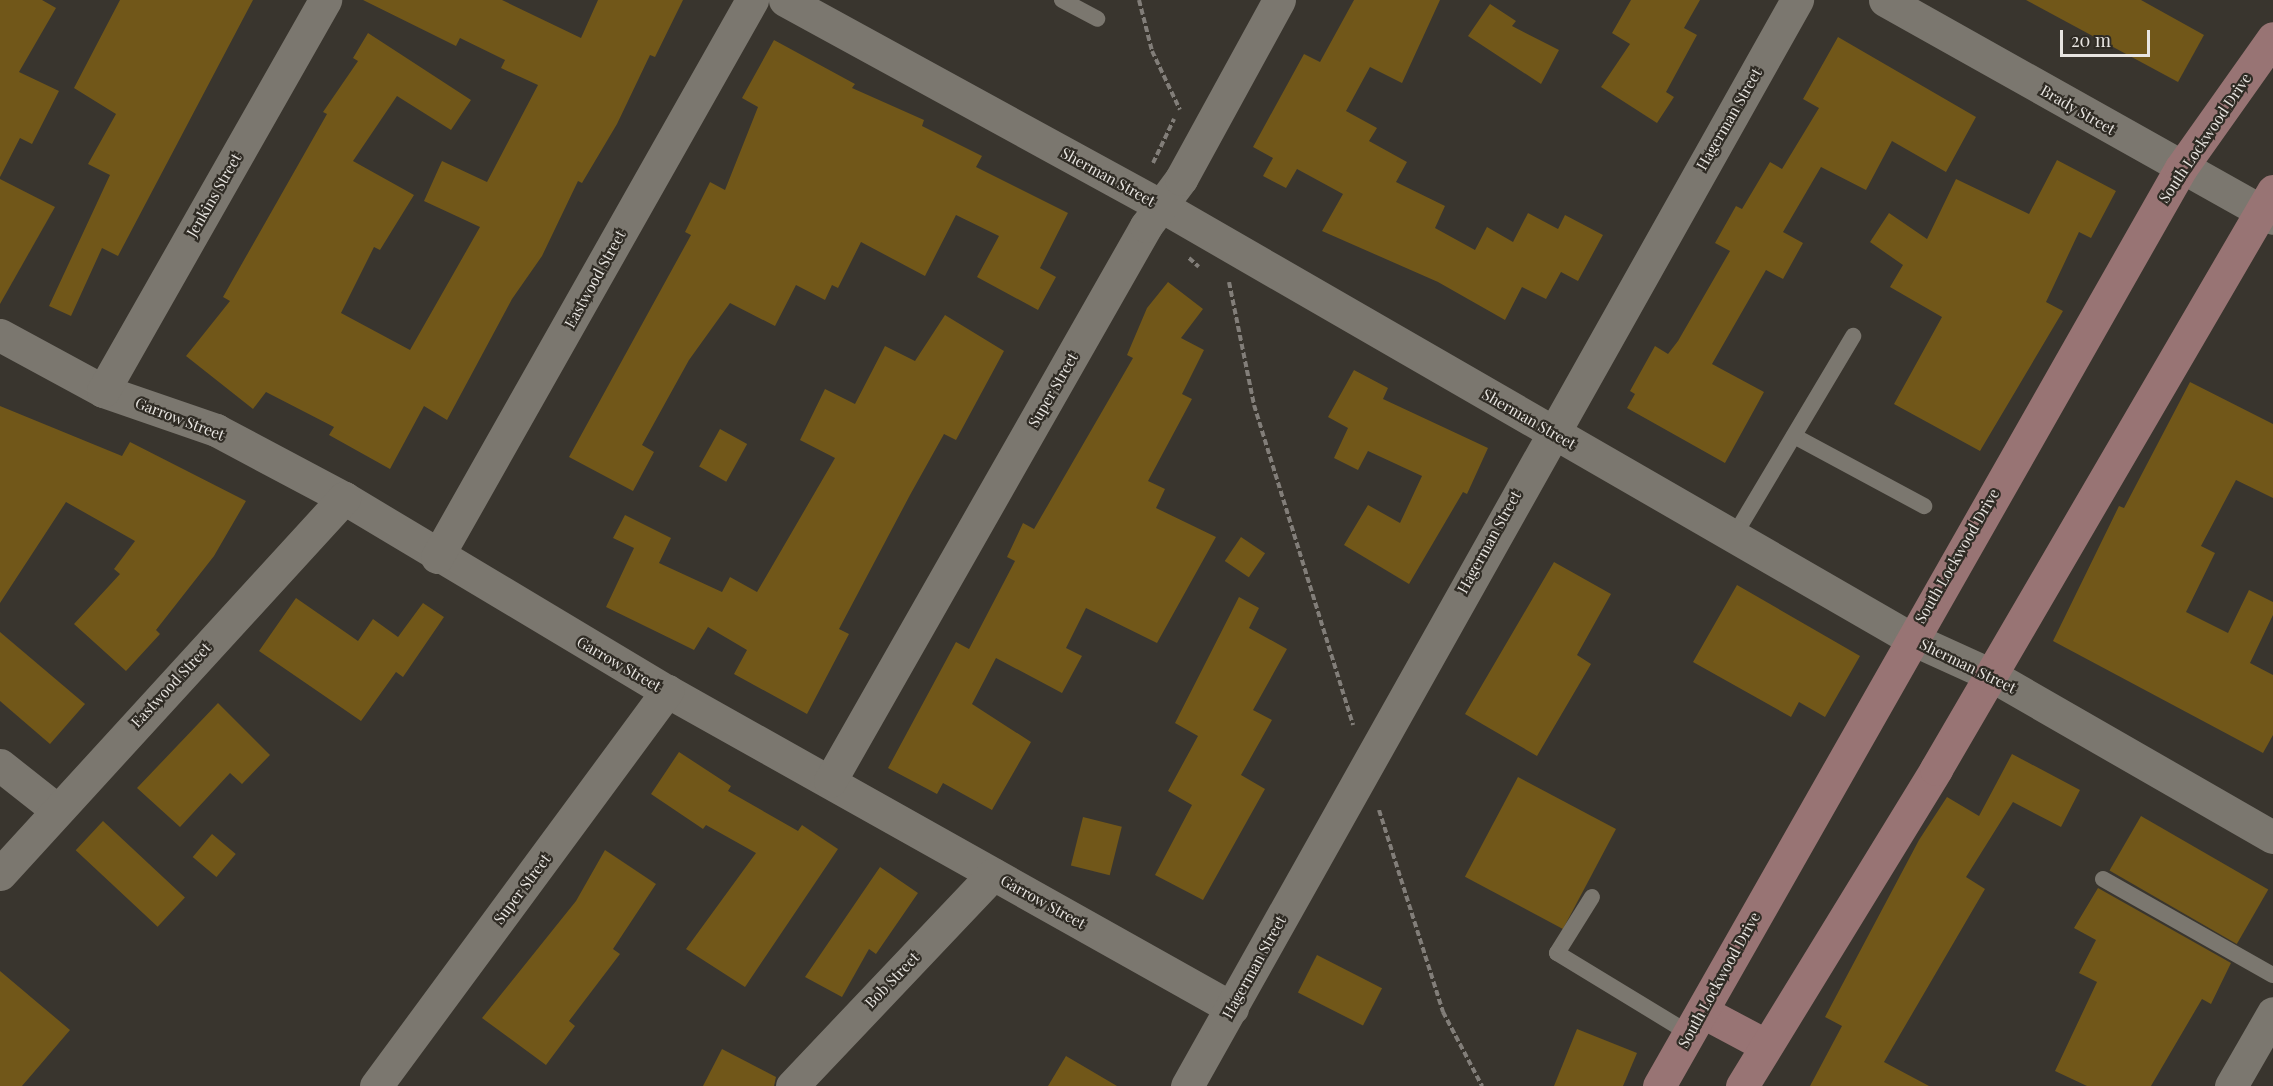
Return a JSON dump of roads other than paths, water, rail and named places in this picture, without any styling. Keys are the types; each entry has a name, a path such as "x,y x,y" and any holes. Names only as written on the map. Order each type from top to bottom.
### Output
{"main road":[{"name":"South Lockwood Drive","path":"1659,1086 1697,1023 1910,638 2181,168 2273,38"},
{"path":"1742,1086 1936,769 1989,674 2269,206"},
{"path":"1697,1023 1765,1045"}],"street":[{"name":"Jenkins Street","path":"103,391 325,0"},
{"name":"Eastwood Street","path":"437,557 752,0"},
{"name":"Sherman Street","path":"785,0 1163,207 1910,638 1989,674 2273,837"},
{"name":"Super Street","path":"830,781 1146,226 1163,207 1279,0"},
{"name":"Hagerman Street","path":"1186,1086 1232,1008 1551,432 1797,0"},
{"name":"Brady Street","path":"1885,0 2181,168 2269,206"},
{"name":"Garrow Street","path":"0,335 103,391 216,430 344,498 437,557 667,692 830,781 1232,1008"},
{"name":"Eastwood Street","path":"0,874 344,498"},
{"name":"Super Street","path":"376,1086 667,692"},
{"path":"0,765 57,810"},
{"name":"Bob Street","path":"792,1086 993,874"},
{"path":"2231,1086 2273,1013"}],"lane":[{"path":"1062,0 1097,19"},
{"path":"1734,536 1853,336"},
{"path":"1794,436 1924,506"},
{"path":"2103,879 2273,975"},
{"path":"1592,897 1557,953 1697,1023"}]}
